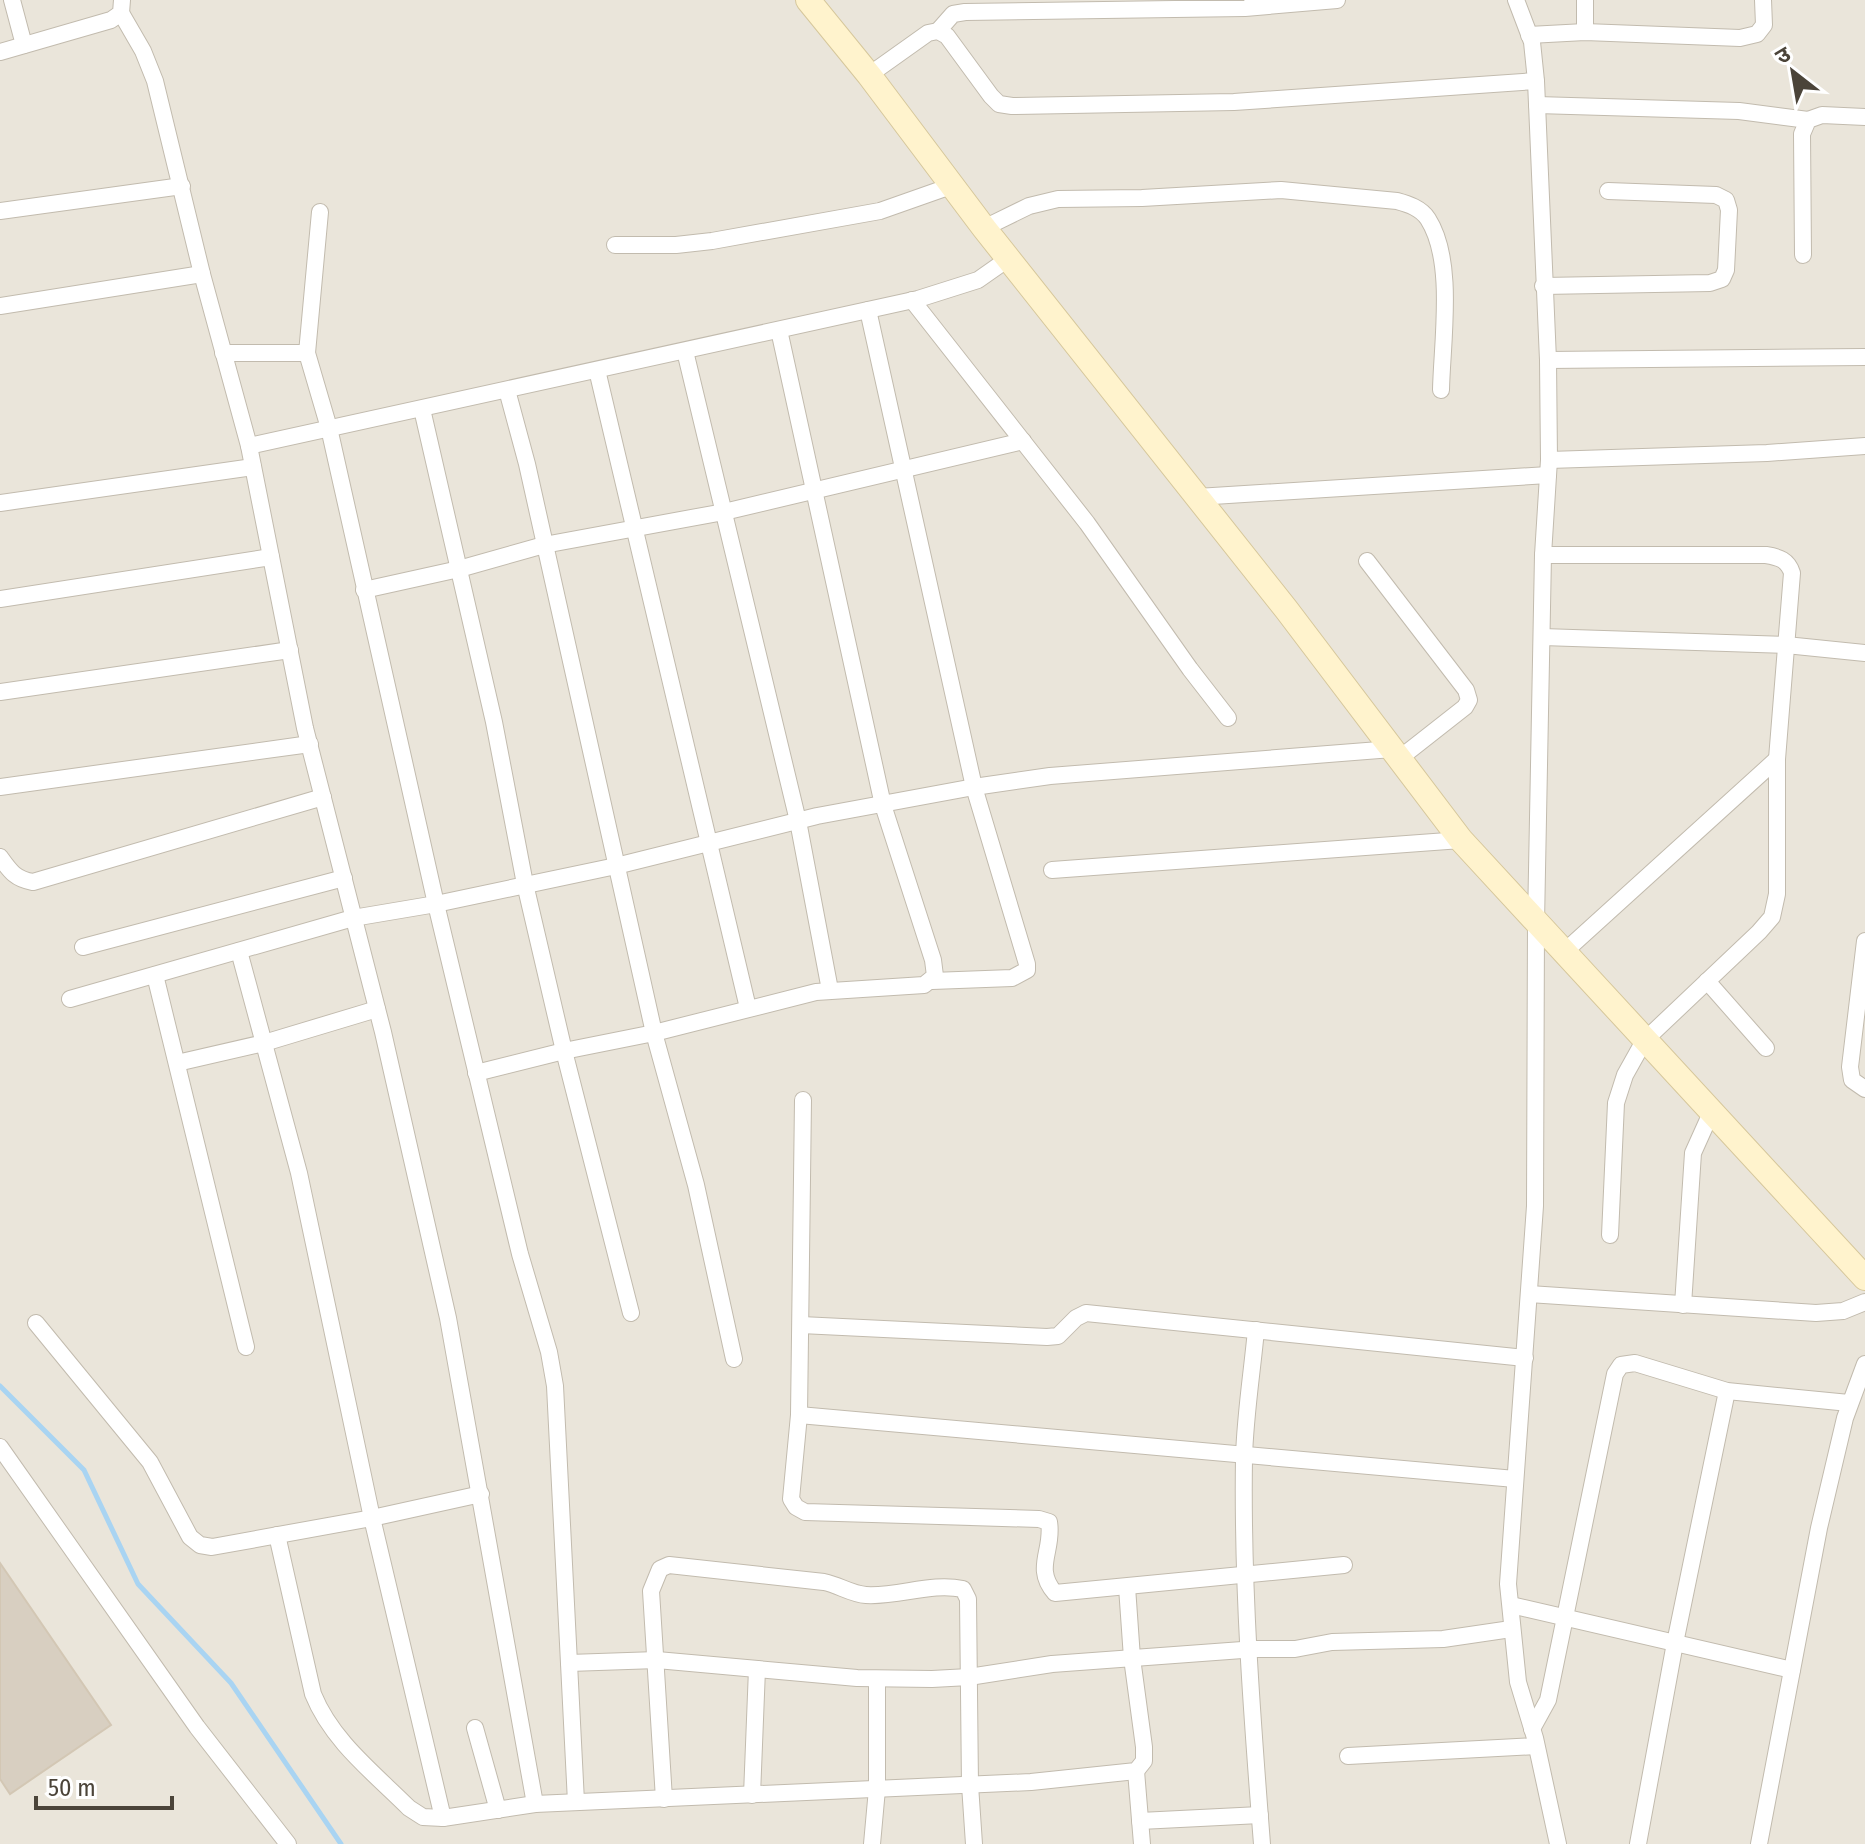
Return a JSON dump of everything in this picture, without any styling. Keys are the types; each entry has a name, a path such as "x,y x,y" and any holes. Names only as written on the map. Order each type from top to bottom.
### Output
{"street":[{"path":"12,0 24,45"},
{"path":"808,0 1461,840 1865,1278"},
{"path":"938,31 951,7 1120,5 1245,8 1337,0"},
{"path":"1516,0 1529,35 1536,81 1548,360 1549,468 1543,555 1536,923 1535,1206 1508,1584 1518,1682 1558,1844"},
{"path":"1585,0 1585,32"},
{"path":"1529,35 1585,32 1740,38 1757,34 1764,25 1763,0"},
{"path":"0,52 111,20 121,6 155,81 202,274 249,446 310,744 377,1009 448,1318 535,1804"},
{"path":"869,75 928,33 938,31 947,36 991,96 999,104 1012,106 1234,102 1536,81"},
{"path":"1537,105 1739,111 1808,120 1822,115 1865,117"},
{"path":"1803,255 1802,134 1808,120"},
{"path":"0,211 182,186"},
{"path":"615,245 676,245 727,238 880,211 951,186"},
{"path":"984,228 1029,206 1058,199 1281,190 1397,201 1413,206 1427,218 1439,248 1444,278 1441,390"},
{"path":"1543,286 1710,283 1722,279 1726,270 1729,210 1726,200 1716,195 1608,191"},
{"path":"320,212 307,353 329,428 436,904 555,1386 576,1802"},
{"path":"249,446 912,300 978,280 1008,259"},
{"path":"0,306 202,274"},
{"path":"912,300 1087,523 1228,718"},
{"path":"476,1073 830,990 1012,978 1027,970 974,787 868,310"},
{"path":"779,330 883,805 933,960 935,976 932,981"},
{"path":"685,351 798,821 830,990"},
{"path":"223,353 307,353"},
{"path":"1548,360 1865,357"},
{"path":"597,370 748,1008"},
{"path":"507,390 527,464 654,1033 696,1185 734,1359"},
{"path":"422,409 494,722 525,884 631,1313"},
{"path":"364,590 459,569 544,545 724,512 903,467 1023,441"},
{"path":"1197,497 1865,446"},
{"path":"0,503 253,467"},
{"path":"1543,555 1779,557 1789,565 1792,573 1777,759 1777,894 1772,917 1644,1041 1625,1075 1616,1103 1610,1235"},
{"path":"0,599 271,557"},
{"path":"70,999 353,918 436,904 616,866 798,821 974,787 1050,776 1396,754 1465,707 1469,700 1466,690 1367,561"},
{"path":"1542,637 1786,645 1865,653"},
{"path":"0,692 290,650"},
{"path":"0,787 310,744"},
{"path":"1563,953 1777,759"},
{"path":"0,857 13,875 20,880 33,882 323,797"},
{"path":"1052,870 1461,840"},
{"path":"83,947 344,878"},
{"path":"1865,941 1850,1067 1852,1080 1865,1089"},
{"path":"239,951 299,1173 372,1518 443,1818"},
{"path":"155,975 246,1347"},
{"path":"1707,981 1766,1048"},
{"path":"177,1063 264,1043 377,1009"},
{"path":"803,1100 799,1415 791,1499 796,1507 805,1512 1039,1519 1049,1522 1046,1583 1055,1593 1344,1565"},
{"path":"1683,1305 1693,1153 1711,1113"},
{"path":"1529,1294 1816,1313 1843,1311 1865,1302"},
{"path":"801,1325 1047,1337 1058,1336 1076,1318 1086,1313 1525,1358"},
{"path":"36,1323 150,1462 190,1537 200,1545 212,1547 372,1518 481,1494"},
{"path":"1256,1330 1244,1455 1245,1575 1247,1650 1262,1844"},
{"path":"1532,1729 1548,1700 1615,1374 1621,1365 1635,1363 1727,1391 1849,1403"},
{"path":"1759,1844 1819,1528 1849,1403 1865,1364"},
{"path":"1638,1844 1675,1643 1727,1391"},
{"path":"799,1415 1515,1479"},
{"path":"0,1447 197,1727 288,1844"},
{"path":"277,1535 313,1694 321,1713 334,1734 409,1808 423,1817 443,1818 535,1804 970,1785 1136,1771 1144,1761 1144,1747 1132,1658 1127,1587"},
{"path":"664,1799 651,1591 660,1569 669,1565 824,1582 842,1586 853,1593 870,1595 948,1586 963,1589 968,1599 970,1785 974,1844"},
{"path":"1511,1605 1792,1670"},
{"path":"569,1663 657,1660 877,1679 969,1677 1052,1664 1295,1649 1332,1642 1443,1639 1511,1629"},
{"path":"752,1795 757,1669"},
{"path":"872,1844 877,1789 877,1679"},
{"path":"475,1728 498,1810"},
{"path":"1348,1756 1536,1746"},
{"path":"1136,1771 1142,1844"},
{"path":"1140,1821 1260,1815"}],"shaded area":[{"path":"0,0 1865,0 1865,1844 0,1844"}],"building":[{"path":"0,1563 111,1725 10,1794 0,1779"}],"waterway":[{"path":"0,1386 84,1470 138,1584 231,1683 341,1844"}]}
